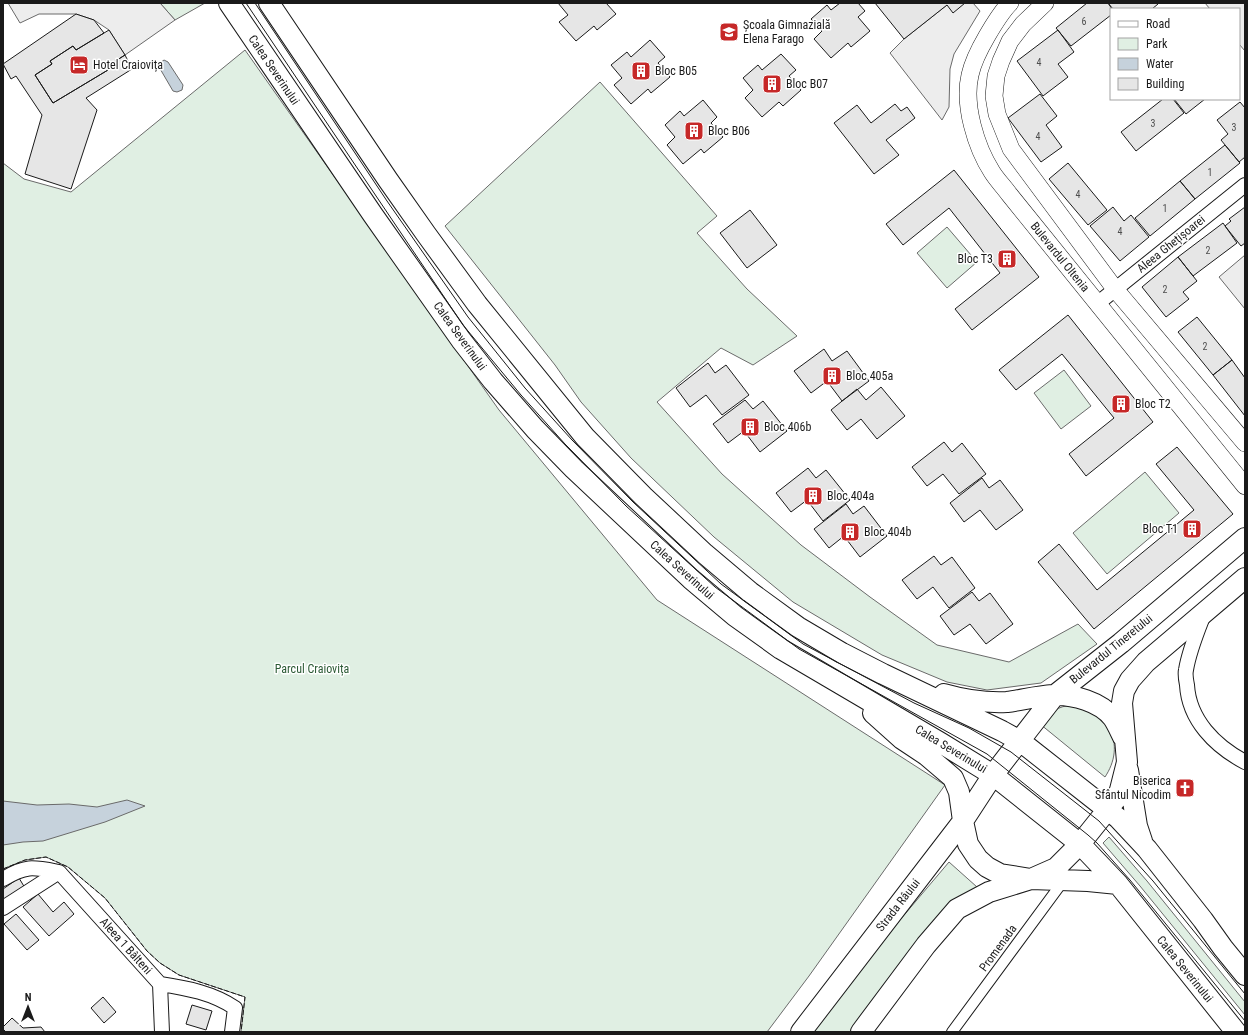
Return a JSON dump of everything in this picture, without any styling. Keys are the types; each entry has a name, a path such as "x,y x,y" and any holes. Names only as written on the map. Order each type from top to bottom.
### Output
{"main road":[{"name":"Calea Severinului","path":"229,3 373,215 461,340 493,381 535,429 574,469 619,513 734,616 781,648 993,775 1080,844 1118,884 1236,1032"},
{"path":"270,3 426,234 477,304 585,437 643,496 705,554 750,592 798,627 842,653 1020,741 1118,818 1147,849"},
{"name":"Bulevardul Tineretului","path":"993,775 1055,695 1121,643 1245,538"},
{"path":"1245,578 1146,662 1130,680 1124,691 1122,703 1127,762 1137,826 1142,842 1245,975"},
{"path":"844,686 902,739 953,778 959,792 968,844 978,859 987,867 1000,874 1031,879 1088,881 1118,884"},
{"path":"911,687 962,699 983,702 1008,702 1055,695 1084,699 1097,705 1113,718 1125,741"},
{"path":"861,1032 926,945 957,909 990,892 1031,879 1056,868 1080,844 1116,799 1120,790 1127,762"},
{"name":"Strada Râului","path":"801,1032 963,821 993,775"}],"street":[{"name":"Bulevardul Oltenia","path":"1010,3 992,27 979,50 970,76 968,103 973,127 981,149 992,171 1005,188 1245,486"},
{"name":"Bulevardul Oltenia","path":"1045,3 1023,24 1010,42 1001,60 996,76 994,96 997,114 1011,149 1115,289 1245,443"},
{"path":"979,50 1001,60"},
{"name":"Aleea Ghețișoarei","path":"1097,304 1245,185"},
{"path":"1204,614 1186,671 1187,692 1194,712 1203,728 1220,746 1245,762"},
{"path":"3,879 16,871 35,867 59,872"},
{"path":"3,908 59,872"},
{"name":"Aleea 1 Bâlteni","path":"59,872 160,984 162,1032"},
{"name":"Promenada","path":"952,1032 1064,880"},
{"path":"160,984 195,990 223,1000 235,1008 232,1032"}],"green space":[{"path":"160,3 205,3 175,20"},
{"name":"Parcul Craiovița","path":"245,50 499,410 657,600 945,785 809,976 767,1032 241,1032 245,997 179,975 160,963 147,951 105,898 68,867 46,857 25,860 3,869 3,163 24,179 71,192"},
{"path":"600,82 717,216 697,233 747,289 797,336 753,365 721,348 657,402 722,474 801,545 937,645 1009,662 1078,624 1097,644 1041,683 987,690 947,682 882,655 793,602 714,537 631,458 581,402 555,365 445,226"},
{"path":"947,227 977,262 947,288 917,253"},
{"path":"1064,370 1091,406 1061,429 1034,393"},
{"path":"1145,472 1179,513 1107,574 1073,533"},
{"path":"1074,705 1103,718 1112,734 1114,740 1114,753 1111,765 1105,777 1040,724 1058,708"},
{"path":"1109,837 1147,881 1245,1002 1245,1015 1103,843"},
{"path":"949,862 977,887 919,942 850,1032 813,1032 894,927"}],"shaded area":[{"path":"8,3 160,3 175,20 125,55 109,30 94,20 76,14 39,14 20,23"},
{"path":"973,3 980,11 954,54 950,69 949,107 942,120 890,53 904,39 947,5"},
{"path":"1205,3 1245,3 1245,51 1240,45 1240,8 1209,8"},
{"path":"1245,255 1245,309 1219,277"}],"water":[{"path":"164,60 168,62 183,85 182,90 177,92 173,91 159,67 160,63"},
{"path":"127,800 145,806 105,822 43,841 3,845 3,801 37,805 69,804 97,807"}],"building":[{"path":"558,3 606,3 616,14 597,30 594,26 576,41 559,22 568,15"},
{"path":"840,3 858,3 865,11 858,17 870,31 851,47 848,43 831,58 814,39 822,31 811,19 827,5 831,10"},
{"path":"875,3 965,3 953,13 947,5 904,39"},
{"path":"1087,3 1108,3 1111,8 1110,8 1110,16 1071,46 1056,28"},
{"path":"1108,3 1158,4 1153,8 1112,8"},
{"path":"76,14 94,20 104,33 76,50 73,46 50,61 52,64 35,75 53,103 108,70 106,67 125,55 132,69 86,98 97,110 71,189 25,174 42,115 16,76 11,79 3,64"},
{"name":"Hotel Craiovița","path":"109,30 125,55 106,67 108,70 53,103 35,75 52,64 50,61 73,46 76,50"},
{"path":"1058,30 1074,52 1058,64 1068,77 1043,96 1017,61"},
{"name":"Bloc B05","path":"650,40 665,57 658,63 670,77 651,93 648,89 631,104 614,85 622,78 611,65 627,52 631,57"},
{"name":"Bloc B07","path":"781,54 796,70 789,76 801,90 783,106 779,102 762,117 745,98 753,90 743,78 758,65 762,70"},
{"path":"1040,94 1057,116 1046,125 1062,147 1041,162 1008,118"},
{"name":"Bloc B06","path":"703,100 717,117 711,123 723,137 704,153 701,149 683,164 667,145 675,137 665,125 680,111 684,116"},
{"path":"1162,100 1174,100 1184,113 1136,151 1121,132"},
{"path":"1175,100 1204,100 1186,114"},
{"path":"1240,102 1245,108 1245,157 1239,162 1221,140 1228,134 1217,120"},
{"path":"895,104 901,111 907,107 915,118 886,140 899,155 874,174 834,123 857,105 871,123"},
{"path":"1225,145 1240,163 1195,199 1180,181"},
{"path":"1068,163 1107,210 1088,225 1049,179"},
{"name":"Bloc T3","path":"954,170 1039,277 972,330 955,309 1000,273 949,208 903,245 886,224"},
{"path":"1180,181 1195,199 1150,236 1135,218"},
{"path":"1113,207 1124,221 1131,215 1149,237 1120,261 1090,226"},
{"path":"1245,207 1245,243 1241,246 1225,226 1231,221 1229,219"},
{"path":"750,210 777,245 747,268 720,233"},
{"path":"1223,223 1237,243 1193,276 1178,257"},
{"path":"1178,257 1197,281 1183,292 1189,299 1166,317 1142,287"},
{"name":"Bloc T2","path":"1068,315 1153,422 1086,476 1069,454 1114,418 1062,354 1016,390 999,370"},
{"path":"1197,317 1232,360 1213,375 1178,332"},
{"name":"Bloc 405a","path":"824,349 832,361 847,351 869,381 842,401 827,381 811,393 794,371"},
{"path":"1232,360 1245,378 1245,416 1213,375"},
{"path":"708,363 715,373 726,365 749,395 722,415 706,395 690,407 676,388"},
{"path":"881,387 905,416 877,439 861,419 847,430 831,410 857,389 866,400"},
{"name":"Bloc 406b","path":"745,400 753,409 763,401 787,431 760,452 744,431 728,443 713,424"},
{"path":"944,442 952,452 962,443 986,474 959,494 943,474 927,486 912,467"},
{"name":"Bloc T1","path":"1177,447 1233,514 1094,629 1038,562 1059,544 1097,590 1194,510 1156,464"},
{"name":"Bloc 404a","path":"808,468 816,478 826,470 850,500 823,521 807,500 791,512 776,493"},
{"path":"982,478 989,488 1000,480 1023,510 996,530 980,510 964,522 950,503"},
{"name":"Bloc 404b","path":"846,504 853,514 864,506 887,536 860,557 844,536 829,548 814,529"},
{"path":"934,556 941,565 952,557 975,588 949,608 933,587 917,599 902,580"},
{"path":"972,592 979,601 990,593 1013,624 986,644 970,624 954,635 940,616"},
{"path":"19,878 25,888 3,901 3,889"},
{"path":"38,894 53,912 64,902 74,914 49,936 23,907"},
{"path":"16,914 39,940 27,950 4,924"},
{"path":"103,997 116,1012 104,1023 91,1008"},
{"path":"192,1005 212,1011 206,1030 186,1024"},
{"path":"12,1018 23,1028 41,1027 45,1032 6,1032 3,1027"}],"tram line":[{"path":"246,3 463,325 521,395 565,444 626,506 715,587 799,649 987,754 1088,835 1130,880 1245,1021"},
{"path":"255,3 387,201 468,317 525,388 572,440 633,502 721,584 803,644 914,703 969,728 1011,752 1099,821 1153,881 1245,994"}],"fence":[{"path":"3,869 25,860 46,857 68,867 105,898 147,951 160,963 179,975 245,997 241,1032"}],"place":[{"name":"Școala Gimnazială Elena Farago","path":"729,32"},
{"name":"Hotel Craiovița","path":"79,65"},
{"name":"Bloc B05","path":"641,71"},
{"name":"Bloc B07","path":"772,84"},
{"name":"Bloc B06","path":"694,131"},
{"name":"Bloc T3","path":"1007,259"},
{"name":"Bloc 405a","path":"832,376"},
{"name":"Bloc T2","path":"1121,404"},
{"name":"Bloc 406b","path":"750,427"},
{"name":"Bloc 404a","path":"813,496"},
{"name":"Bloc T1","path":"1192,529"},
{"name":"Bloc 404b","path":"850,532"},
{"name":"Biserica Sfântul Nicodim","path":"1185,788"}]}
